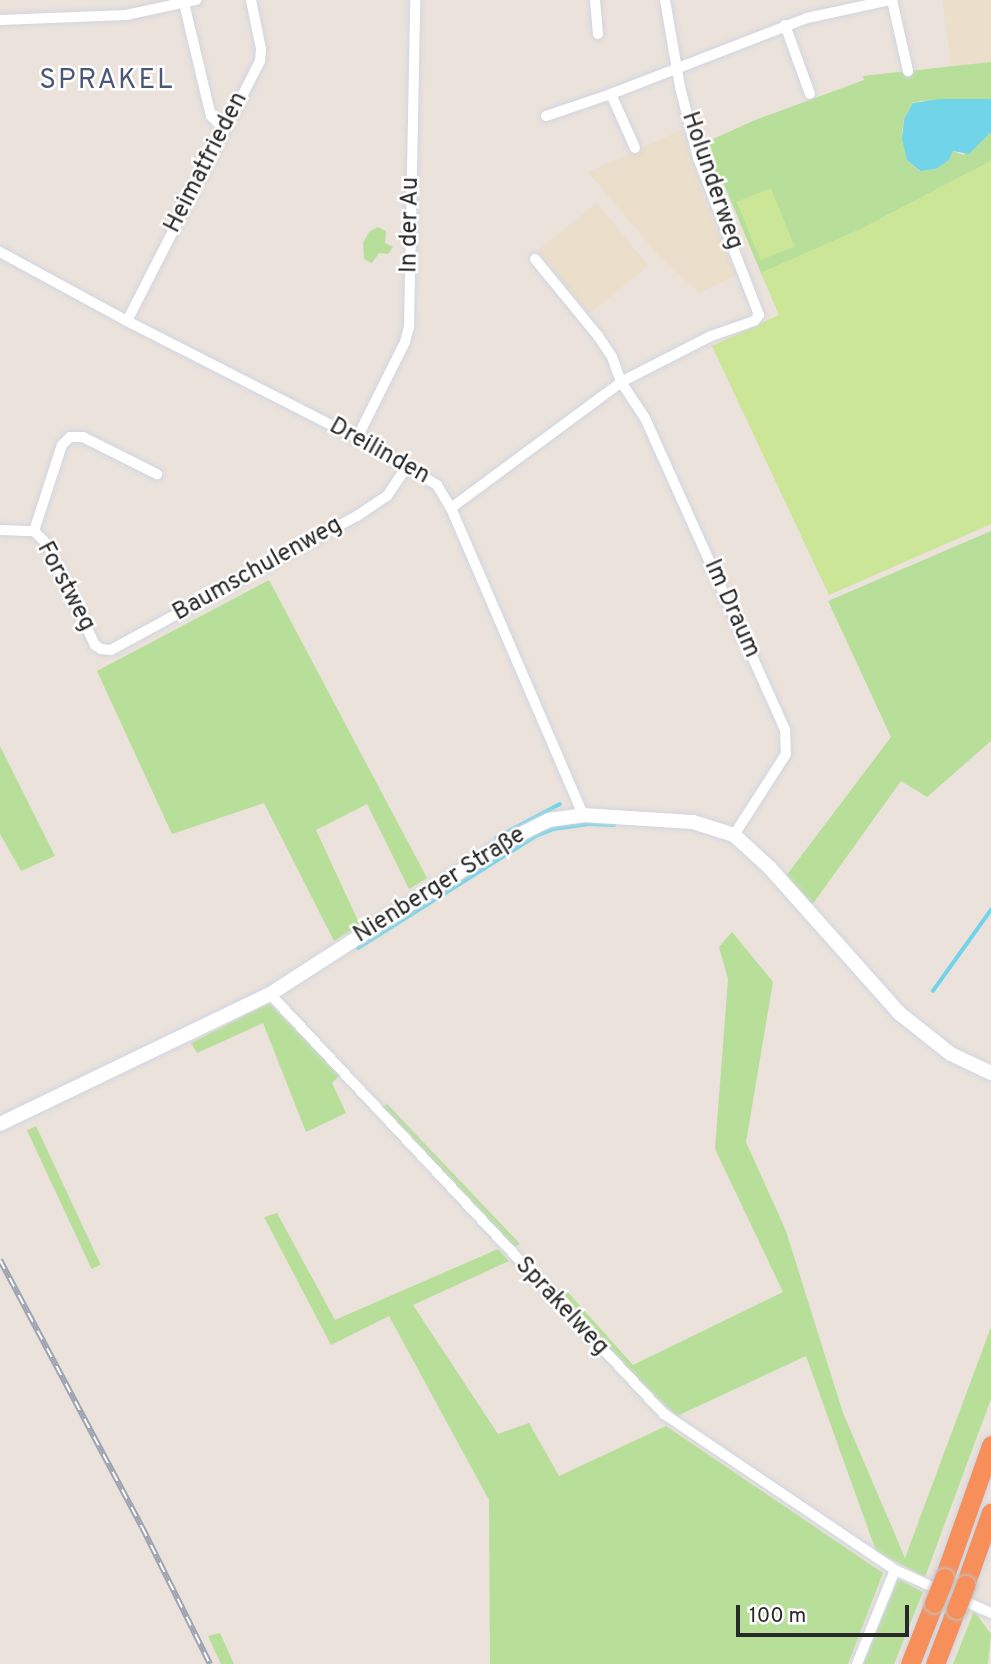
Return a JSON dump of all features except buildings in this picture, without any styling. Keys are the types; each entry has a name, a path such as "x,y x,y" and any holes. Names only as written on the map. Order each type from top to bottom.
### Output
{"highway":[{"path":"910,1664 991,1445"},
{"path":"935,1664 991,1512"}],"street":[{"path":"0,20 126,15 196,0"},
{"name":"Heimatfrieden","path":"127,321 223,128 260,61 261,49 251,0"},
{"name":"In der Au","path":"357,438 405,342 409,327 415,0"},
{"path":"596,0 598,34"},
{"name":"Holunderweg","path":"621,382 711,336 754,321 759,312 749,293 747,278 698,158 676,68 665,0"},
{"path":"819,0 823,13"},
{"path":"546,116 611,94 785,25 823,13 892,0 908,71"},
{"path":"184,3 211,116 223,128"},
{"path":"785,25 810,94"},
{"path":"611,94 635,148"},
{"name":"Dreilinden","path":"0,252 127,321 357,438 437,485 451,508 583,815"},
{"name":"Im Draum","path":"535,259 598,336 611,357 621,382 653,435 787,736 788,748 783,760 734,835"},
{"path":"451,508 621,382"},
{"name":"Forstweg","path":"34,531 62,445 71,437 83,437 157,474"},
{"name":"Baumschulenweg","path":"95,645 111,650 357,516 387,496 408,466"},
{"name":"Forstweg","path":"0,530 34,531 47,544 95,645"},
{"name":"Nienberger Straße","path":"0,1125 270,994 509,840 549,820 583,815 693,822 734,835 770,867 900,1013 951,1054 991,1073"},
{"name":"Sprakelweg","path":"270,994 663,1414 895,1570 991,1613"},
{"path":"857,1664 895,1570"}],"shaded area":[{"path":"942,0 991,0 991,62 952,67"},
{"path":"682,130 705,201 736,275 700,293 661,258 588,172"},
{"path":"597,203 648,266 589,314 538,251"}],"green space":[{"path":"991,62 991,99 913,103 904,119 902,131 907,160 919,171 936,169 949,160 953,151 963,155 991,132 991,161 861,229 761,273 721,177 713,179 702,144 755,120 864,80 863,76"},
{"path":"991,161 991,524 829,595 712,346 779,315 761,273 861,229"},
{"path":"771,188 795,246 760,260 737,202"},
{"path":"378,227 386,231 385,243 393,247 388,254 379,253 372,263 364,259 363,243 369,232"},
{"path":"991,531 991,741 927,797 901,781 812,905 786,876 891,737 828,601"},
{"path":"269,580 427,878 409,889 367,804 316,830 360,925 334,941 264,803 172,834 97,671"},
{"path":"0,746 55,856 21,871 0,834"},
{"path":"732,932 773,982 746,1142 786,1231 843,1413 905,1558 991,1327 991,1399 925,1577 876,1551 806,1356 677,1416 628,1370 555,1292 564,1288 633,1365 783,1292 715,1149 728,979 719,947"},
{"path":"269,1003 340,1075 332,1083 346,1113 306,1132 263,1023 197,1053 191,1043"},
{"path":"387,1104 520,1244 513,1247 382,1107"},
{"path":"36,1126 101,1265 92,1269 27,1130"},
{"path":"277,1213 335,1320 498,1249 509,1261 413,1305 498,1434 529,1423 559,1476 666,1426 883,1573 848,1664 490,1664 489,1500 389,1316 331,1345 264,1217"},
{"path":"898,1579 923,1592 894,1664 863,1664"},
{"path":"974,1611 991,1634 988,1664 953,1664"},
{"path":"220,1633 234,1664 221,1664 208,1636"}],"water":[{"path":"940,99 991,99 991,132 969,154 953,151 949,160 936,169 920,171 907,160 902,139 904,119 913,103"}],"waterway":[{"path":"496,838 560,804"},
{"path":"358,948 536,836 553,829 588,824 614,825"},
{"path":"933,991 991,910"}],"railway":[{"path":"0,1260 142,1527 210,1664"}],"district":[{"name":"SPRAKEL","path":"107,81"}]}
